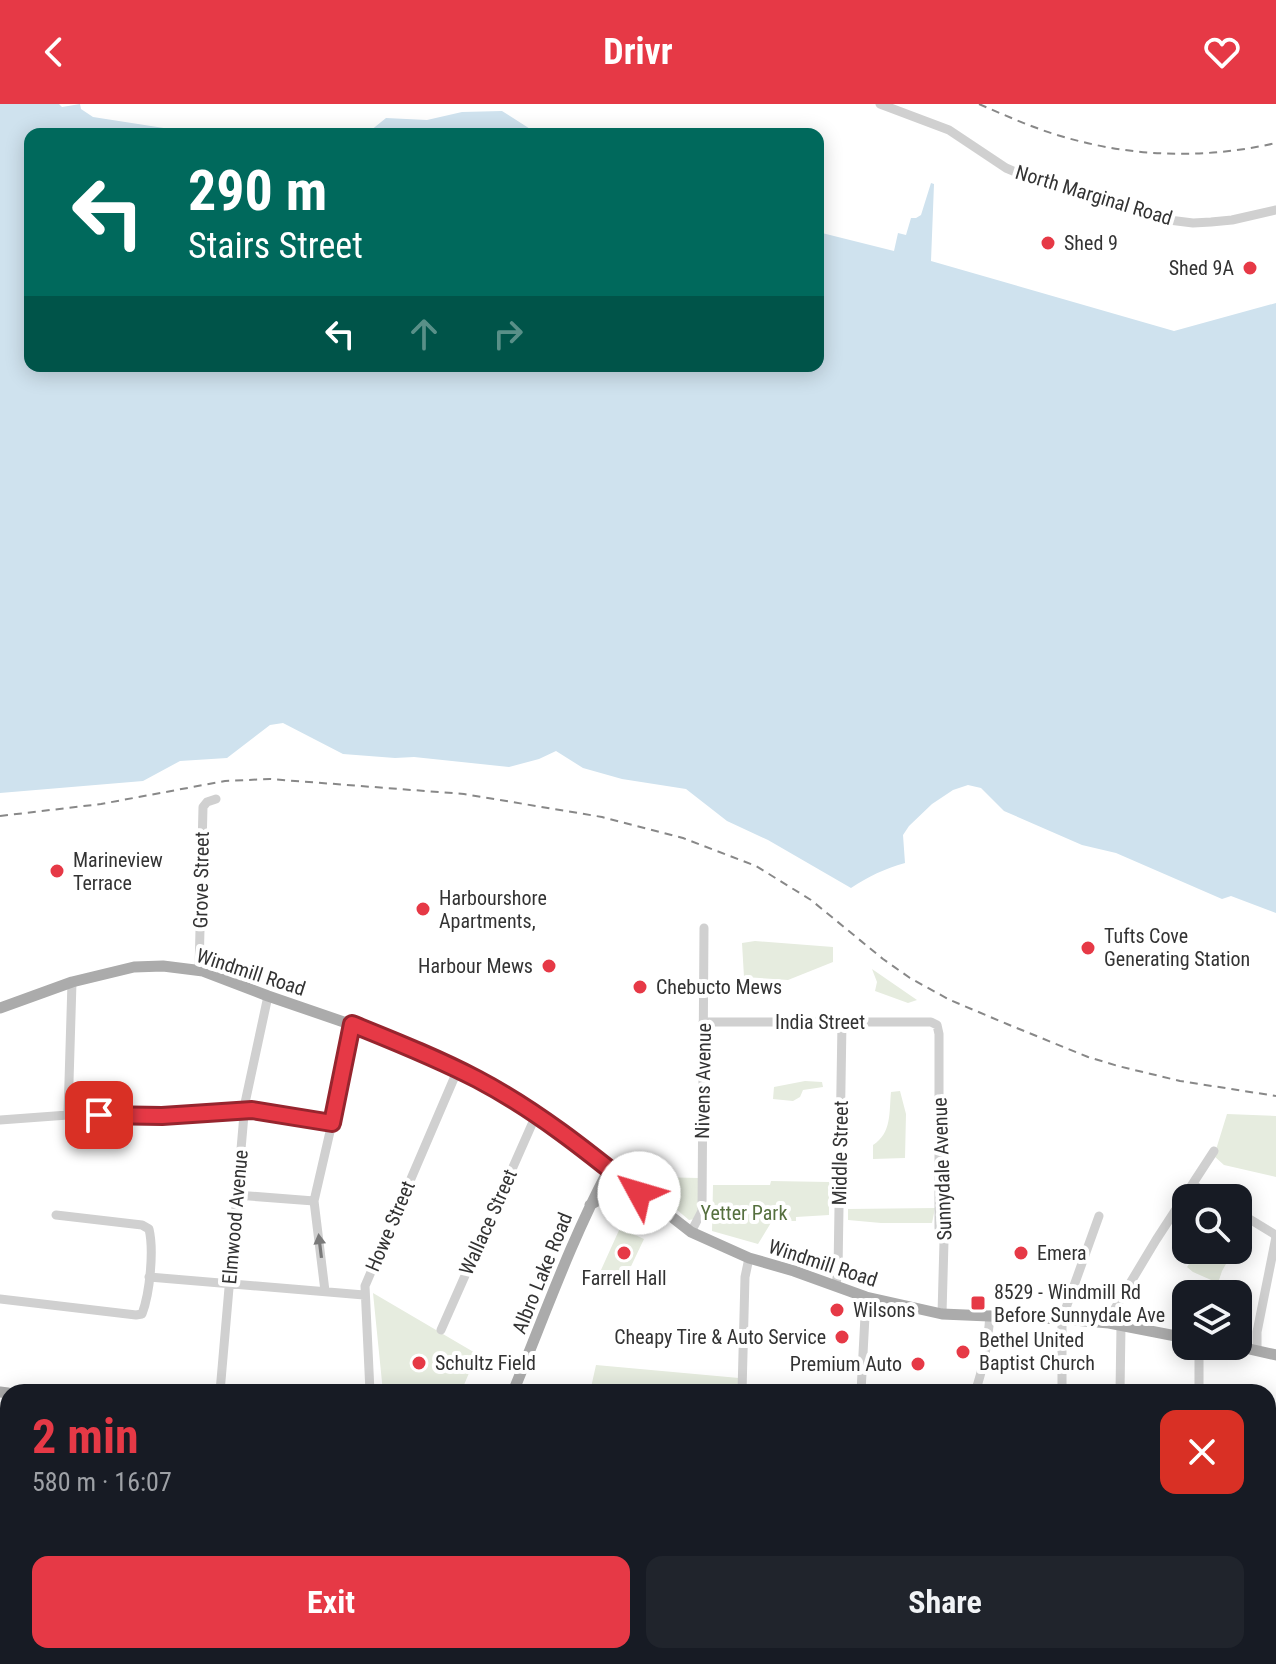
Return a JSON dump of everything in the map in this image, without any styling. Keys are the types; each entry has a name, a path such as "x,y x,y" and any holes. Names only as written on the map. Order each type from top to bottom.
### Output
{"main road":[{"name":"Windmill Road","path":"0,1008 72,982 134,967 199,970 352,1024 458,1069 572,1139 691,1232 749,1258 866,1297 942,1314 1062,1319 1115,1324 1172,1335"},
{"name":"Albro Lake Road","path":"516,1384 590,1205 609,1169"},
{"path":"590,1205 603,1197 622,1192 639,1193"},
{"path":"1252,1350 1276,1355"}],"street":[{"name":"North Marginal Road","path":"880,104 949,130 1006,168 1029,178 1157,217 1193,223 1211,222 1276,210"},
{"name":"Grove Street","path":"199,970 203,807 216,799"},
{"name":"Nivens Avenue","path":"691,1232 702,1211 704,928"},
{"path":"68,1115 72,982"},
{"name":"Elmwood Avenue","path":"221,1384 244,1110 268,996"},
{"name":"India Street","path":"703,1022 931,1022 937,1025"},
{"name":"Middle Street","path":"836,1285 842,1022"},
{"path":"325,1291 314,1201 352,1024"},
{"name":"Sunnydale Avenue","path":"937,1025 939,1228 944,1241 942,1314"},
{"name":"Howe Street","path":"370,1384 365,1286 458,1069"},
{"path":"0,1120 68,1115 162,1116 244,1110 332,1123"},
{"name":"Wallace Street","path":"441,1330 536,1115"},
{"path":"1194,1184 1214,1151"},
{"path":"236,1195 314,1201"},
{"path":"0,1299 142,1314 149,1277 149,1229 142,1225 56,1215"},
{"path":"1062,1384 1062,1319 1099,1216"},
{"path":"1119,1384 1114,1310 1172,1218"},
{"path":"1252,1221 1276,1237 1257,1332 1257,1351"},
{"path":"742,1384 745,1277 749,1258"},
{"path":"149,1277 364,1295"},
{"path":"861,1384 866,1297"},
{"path":"978,1384 990,1315"},
{"path":"1199,1360 1199,1384"}],"green space":[{"path":"755,941 833,947 833,962 788,980 744,977 742,943"},
{"path":"872,969 917,1000 908,1003 875,991 877,982"},
{"path":"805,1081 822,1082 823,1087 803,1090 800,1097 793,1101 773,1099 774,1087"},
{"path":"900,1091 906,1114 905,1158 873,1159 873,1145 887,1128 891,1092"},
{"path":"1227,1114 1276,1116 1276,1177 1224,1165 1214,1156"},
{"path":"642,1163 653,1163 654,1177 699,1178 699,1208 695,1219 689,1220 633,1173 644,1172"},
{"name":"Yetter Park","path":"771,1181 829,1182 829,1215 796,1217 796,1221 772,1221 758,1244 712,1231 713,1185 770,1185"},
{"path":"935,1208 932,1223 848,1220 848,1209"},
{"path":"620,1228 644,1239 624,1281 601,1270"},
{"path":"1189,1264 1226,1264 1219,1280 1211,1280 1187,1267"},
{"name":"Schultz Field","path":"373,1293 477,1354 464,1384 382,1384"},
{"path":"596,1365 739,1378 739,1384 592,1384"}],"water":[{"path":"0,104 59,104 62,107 80,104 81,109 93,117 164,128 24,128 24,372 824,372 824,234 894,251 898,233 906,235 911,218 921,215 931,183 934,184 931,261 1174,331 1276,303 1276,913 1231,896 1222,899 1116,853 1082,845 1004,811 981,788 968,785 953,790 932,804 909,826 903,835 905,863 877,873 851,888 768,840 727,821 686,789 622,779 583,768 556,751 509,767 414,757 343,754 283,723 270,725 227,758 180,761 143,781 0,793"},
{"path":"502,111 529,128 374,128 386,118 427,120 462,112"}],"railway":[{"path":"979,104 1054,134 1109,148 1192,154 1276,143"},
{"path":"0,816 101,804 225,781 270,779 464,794 602,817 683,838 756,866 811,900 910,978 950,1000 1007,1024 1118,1066 1180,1081 1276,1096"}],"place":[{"name":"Shed 9","path":"1048,243"},
{"name":"Shed 9A","path":"1250,268"},
{"name":"Marineview Terrace","path":"57,871"},
{"name":"Harbourshore Apartments,","path":"423,909"},
{"name":"Tufts Cove Generating Station","path":"1088,948"},
{"name":"Harbour Mews","path":"549,966"},
{"name":"Chebucto Mews","path":"640,987"},
{"name":"Farrell Hall","path":"624,1253"},
{"name":"Emera","path":"1021,1253"},
{"name":"8529 - Windmill Rd Before Sunnydale Ave","path":"978,1303"},
{"name":"Wilsons","path":"837,1310"},
{"name":"Cheapy Tire & Auto Service","path":"842,1337"},
{"name":"Bethel United Baptist Church","path":"963,1352"},
{"name":"Schultz Field","path":"419,1363"},
{"name":"Premium Auto","path":"918,1364"}],"route":[{"path":"99,1115 162,1116 252,1110 332,1123 352,1024 458,1069 502,1093 572,1139 639,1193"}]}
